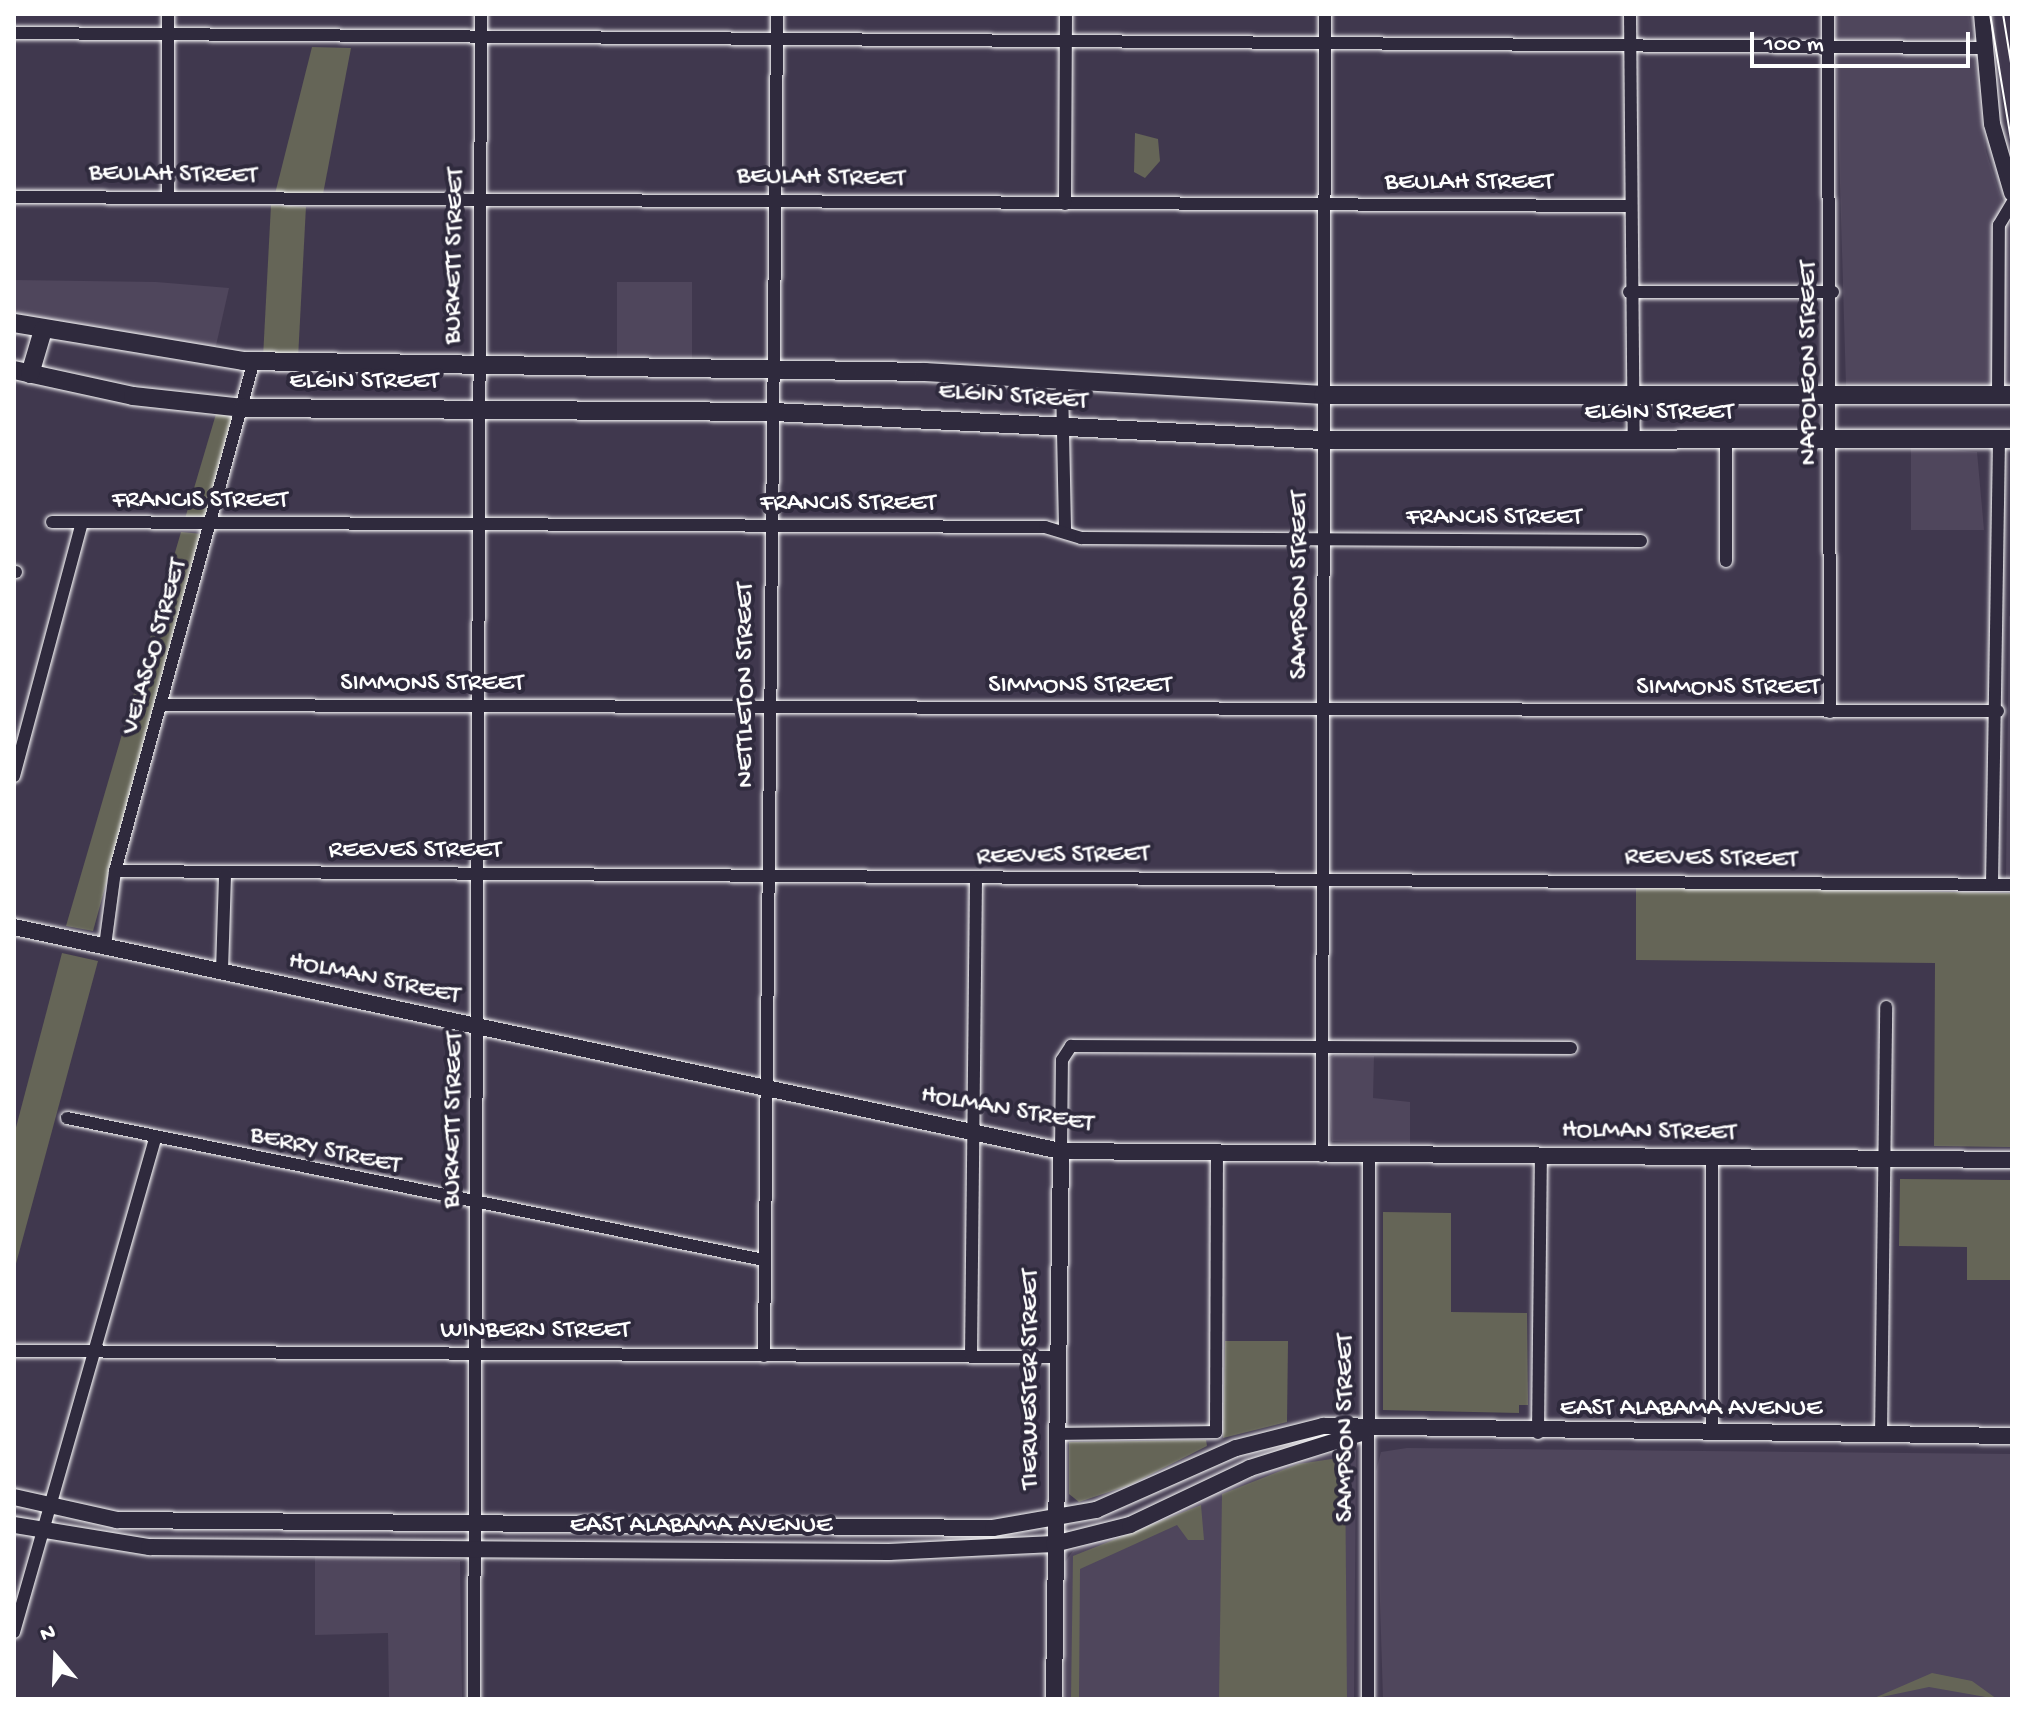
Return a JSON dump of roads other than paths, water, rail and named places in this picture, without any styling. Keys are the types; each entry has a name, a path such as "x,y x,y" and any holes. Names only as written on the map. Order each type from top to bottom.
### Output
{"main road":[{"name":"ELGIN STREET","path":"14,323 135,349 254,360 775,367 1323,395 2005,395"},
{"path":"22,372 43,330"},
{"name":"ELGIN STREET","path":"22,372 243,408 774,412 1323,440 2005,440"}],"street":[{"path":"168,14 168,198"},
{"name":"BURKETT STREET","path":"474,1699 480,875 477,365 481,14"},
{"name":"NETTLETON STREET","path":"764,1356 769,528 775,367 777,14"},
{"path":"1065,204 1066,14"},
{"name":"SAMPSON STREET","path":"1322,1156 1325,14"},
{"path":"1630,14 1627,206 1634,439"},
{"name":"NAPOLEON STREET","path":"1828,14 1834,394 1830,712"},
{"path":"1982,14 1982,48 2012,193"},
{"path":"14,33 1982,48"},
{"name":"BEULAH STREET","path":"14,197 1627,206"},
{"path":"2005,395 1999,225 2012,203"},
{"path":"1629,292 1833,292"},
{"name":"VELASCO STREET","path":"105,946 115,871 215,524 254,360"},
{"path":"1062,384 1065,532"},
{"path":"1992,885 1998,711 2006,604 2005,440"},
{"path":"1726,441 1726,561"},
{"name":"FRANCIS STREET","path":"52,522 477,522 1065,532 1324,541 1641,541"},
{"path":"14,776 82,523"},
{"name":"SIMMONS STREET","path":"162,705 1998,711"},
{"name":"REEVES STREET","path":"115,871 976,880 1321,877 2012,885"},
{"path":"222,971 225,873"},
{"path":"971,1356 976,880"},
{"name":"HOLMAN STREET","path":"14,927 1061,1151 1217,1157 1541,1155 2012,1160"},
{"path":"1881,1435 1886,1007"},
{"name":"TIERWESTER STREET","path":"1054,1699 1062,1060 1071,1046 1084,1044 1320,1046"},
{"path":"1320,1046 1571,1048"},
{"name":"BERRY STREET","path":"67,1118 476,1205 764,1260"},
{"path":"14,1632 155,1139"},
{"path":"1538,1433 1541,1155"},
{"path":"1056,1434 1216,1432 1217,1157"},
{"name":"SAMPSON STREET","path":"1368,1699 1369,1157"},
{"path":"1712,1158 1712,1432"},
{"name":"WINBERN STREET","path":"14,1351 1056,1357"},
{"name":"EAST ALABAMA AVENUE","path":"14,1497 117,1520 993,1528 1055,1519 1133,1498 1206,1459 1278,1435 1323,1426 1369,1430 1538,1433 2012,1436"},
{"name":"EAST ALABAMA AVENUE","path":"14,1525 42,1533 149,1547 474,1551 1054,1544 1130,1525 1250,1468 1369,1430"},
{"path":"260,1521 260,1549"}],"tram line":[{"path":"1990,14 2012,145"},
{"path":"2003,14 2012,69"}]}
